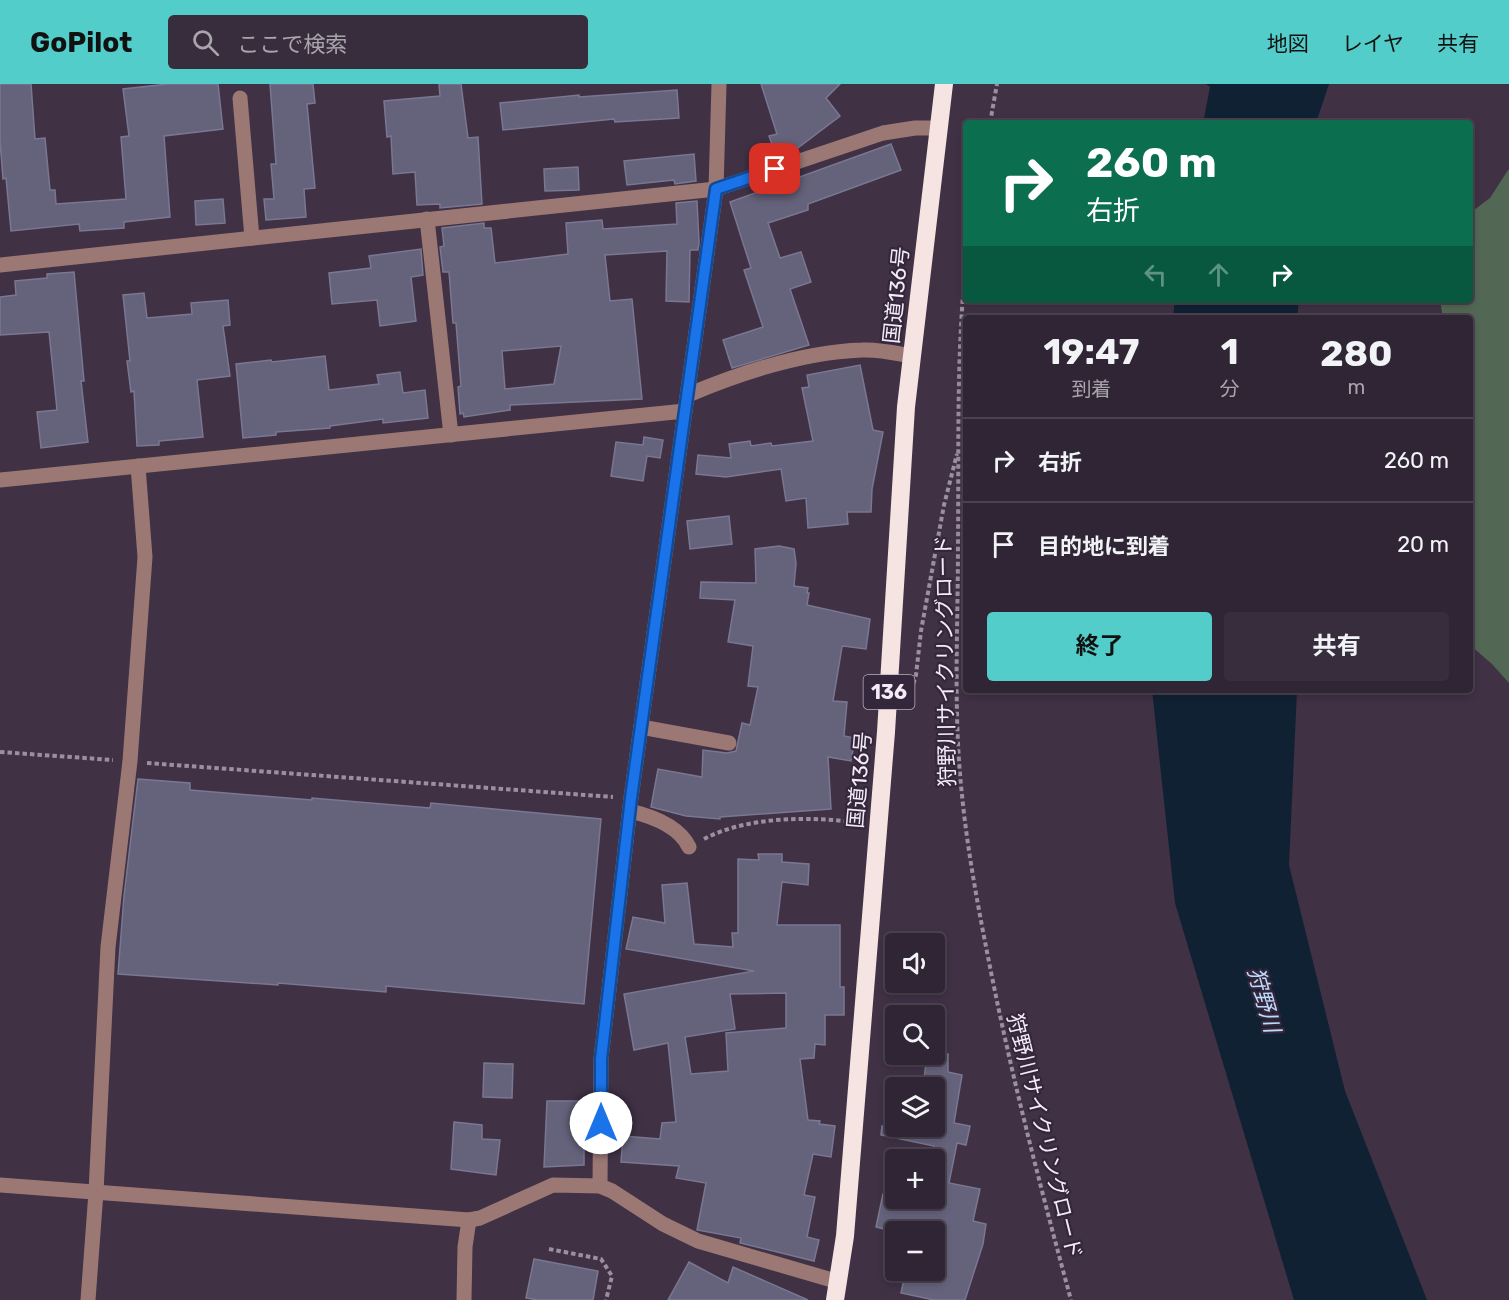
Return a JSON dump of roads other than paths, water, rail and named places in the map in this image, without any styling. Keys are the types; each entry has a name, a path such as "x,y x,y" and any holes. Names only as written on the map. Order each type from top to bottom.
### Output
{"highway":[{"name":"国道136号","path":"837,1291 845,1236 886,732 906,407 944,84"}],"street":[{"path":"600,1186 601,1059 641,727 716,189 719,84"},
{"path":"240,98 252,238"},
{"path":"0,265 716,189 883,133 938,128"},
{"path":"427,219 451,435"},
{"path":"688,395 790,361 824,354 861,350 912,356"},
{"path":"0,480 686,411"},
{"path":"88,1300 96,1192 108,947 130,761 145,557 138,466"},
{"path":"641,727 729,742"},
{"path":"631,804 647,816 675,830 684,838 689,847"},
{"path":"0,1185 469,1220 480,1218 554,1185 600,1186 612,1191 663,1224 698,1241 837,1291"},
{"path":"464,1300 465,1247 469,1220"}],"water":[{"path":"1206,84 1329,84 1317,120 1204,120 1210,87"},
{"path":"1175,303 1299,303 1297,315 1173,315"},
{"name":"狩野川","path":"1152,693 1297,693 1289,865 1345,1091 1427,1300 1294,1300 1175,903"}]}
